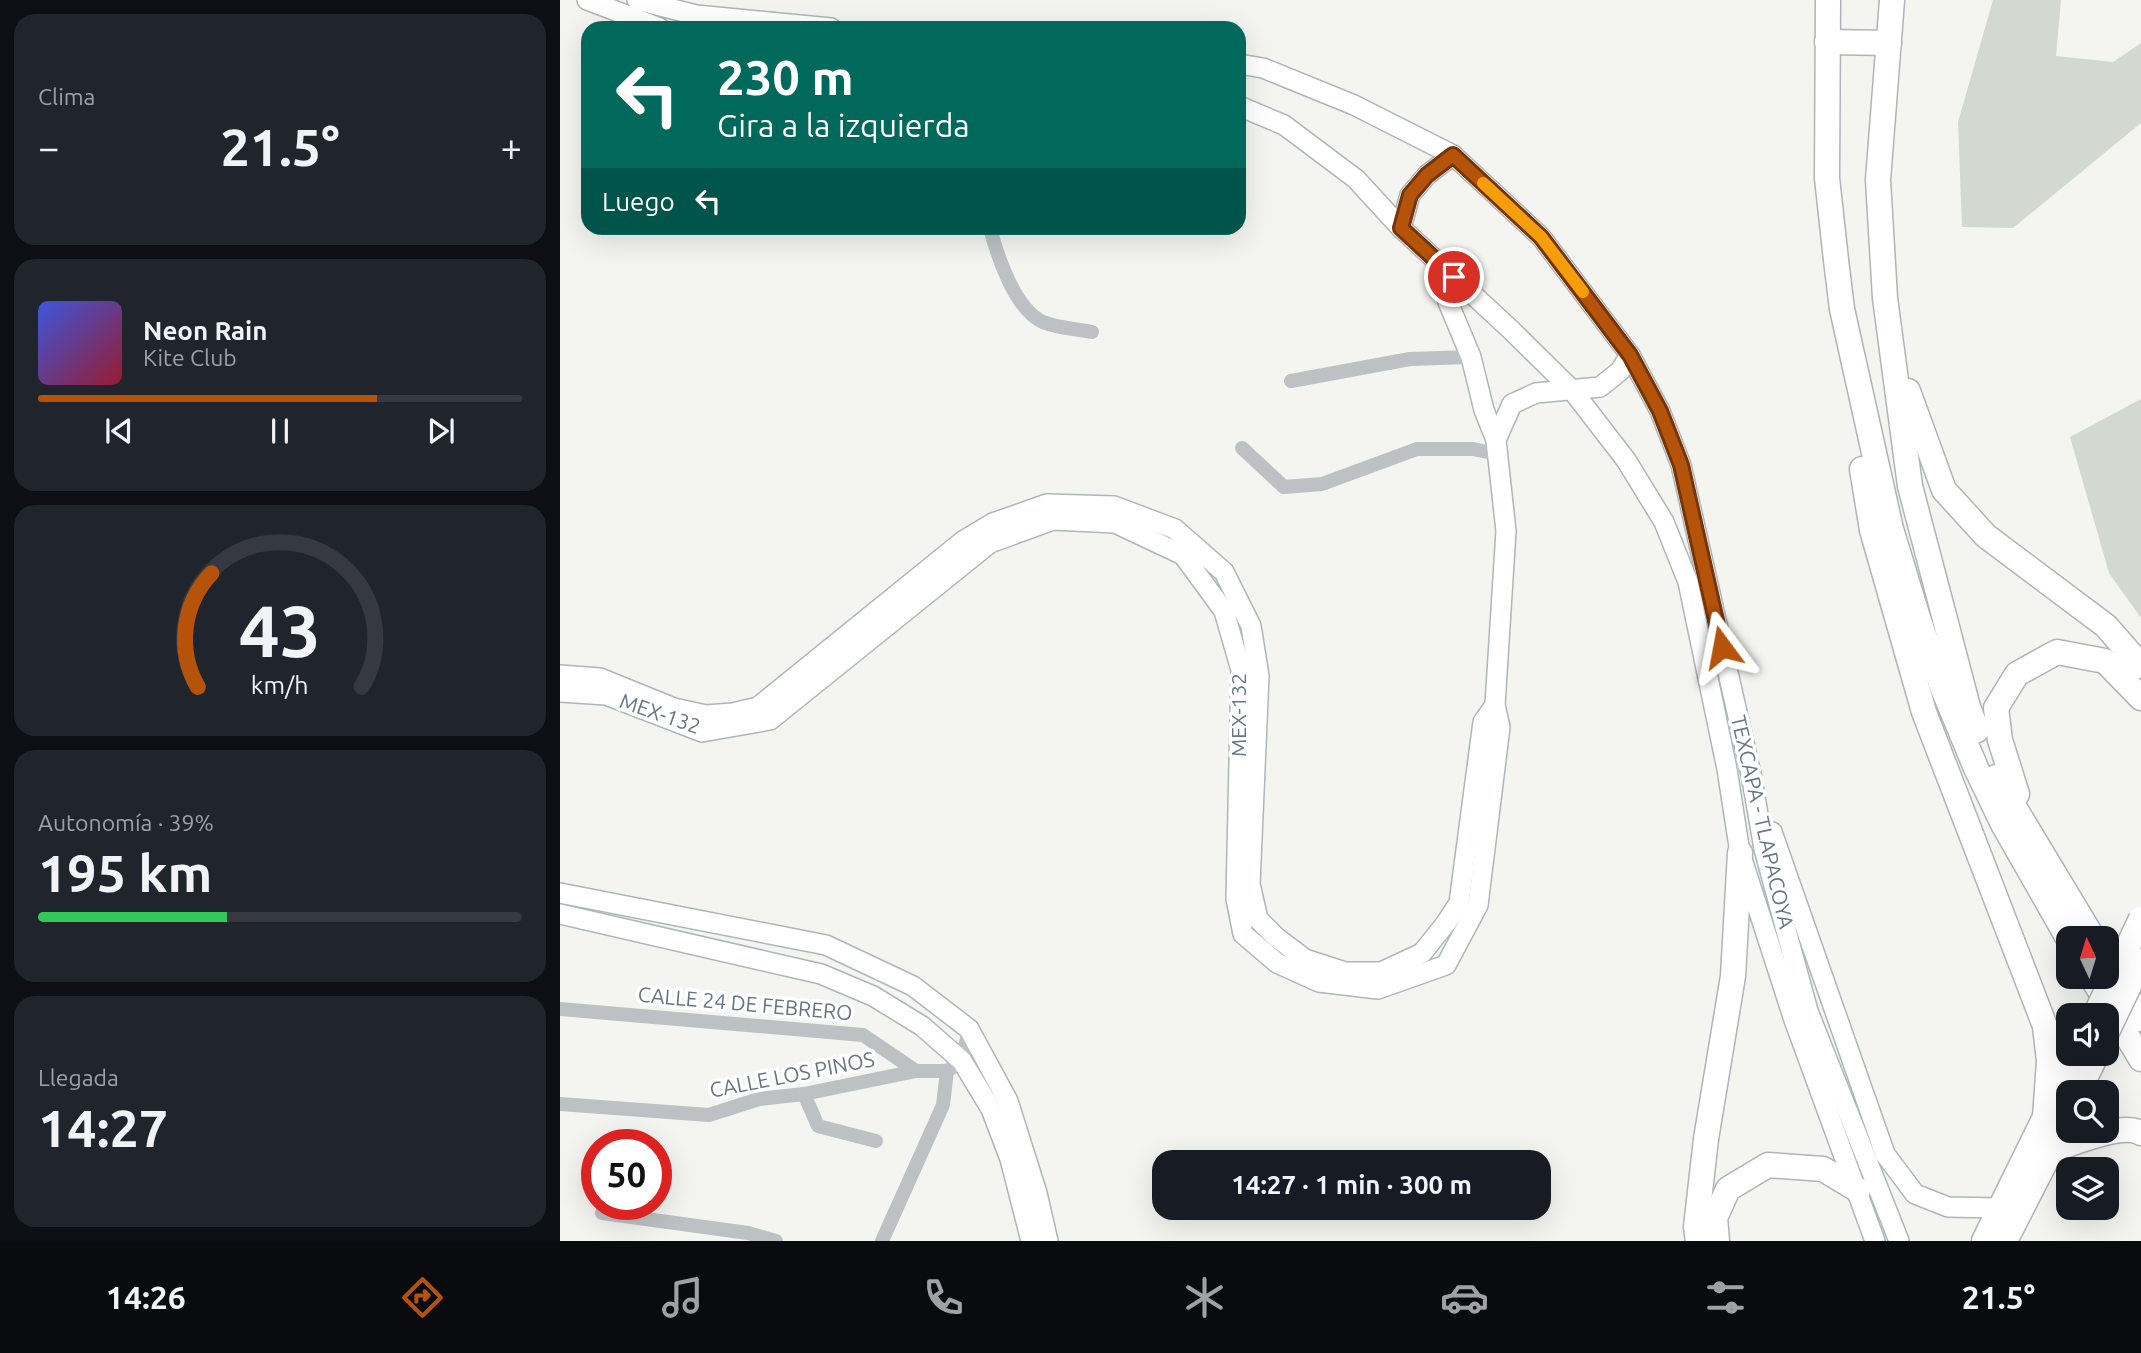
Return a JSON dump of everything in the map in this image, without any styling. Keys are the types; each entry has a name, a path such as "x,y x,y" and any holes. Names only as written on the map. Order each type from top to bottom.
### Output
{"highway":[{"path":"1828,0 1828,178 1842,309 1842,350 1872,530 1924,712 2045,1027 2056,1109"},
{"path":"1892,0 1878,180 1885,298 1910,486 1968,706 1999,784 2086,926"},
{"path":"1827,43 1889,43"},
{"path":"1842,309 1891,529 1943,689 2003,824 2061,926"},
{"path":"1890,341 1944,490 1986,536 2106,626 2141,666"},
{"path":"2028,828 2000,740 1996,708 2017,674 2057,652 2105,661 2141,698"},
{"path":"1698,1241 1696,1227 1706,1139 1733,976 1740,853"},
{"path":"2101,1003 2141,919"},
{"path":"2119,1007 2141,961"},
{"path":"2119,982 2141,1019"},
{"path":"2099,989 2141,1059"},
{"path":"2007,1228 2056,1118"},
{"path":"1984,1241 2007,1228 2051,1151 2056,1122"},
{"path":"2051,1151 2104,1133 2136,1130 2141,1133"},
{"path":"1717,1241 1715,1217 1728,1189 1768,1166 1823,1169 1858,1190"}],"main road":[{"path":"587,0 642,21"},
{"path":"637,0 696,15 758,21"},
{"name":"TEXCAPA - TLAPACOYA","path":"1246,65 1263,68 1354,105 1453,155 1541,237 1630,355 1660,411 1681,465 1751,775 1764,849 1808,1011 1899,1241"},
{"name":"TEXCAPA - TLAPACOYA","path":"1246,109 1284,125 1356,178 1401,228 1572,390 1626,460 1664,522 1688,582 1727,769 1740,853 1794,1020 1875,1241"},
{"path":"1401,228 1410,195 1427,175 1453,155"},
{"name":"MEX-132","path":"560,692 606,695 702,732 770,720 990,543 1053,520 1115,523 1183,555 1224,611 1241,670 1236,900 1243,934 1277,963 1319,982 1378,989 1446,965 1478,905 1500,727 1495,705 1506,531 1497,447 1484,410 1471,357 1448,302 1436,260"},
{"path":"1497,447 1512,404 1536,393 1600,387 1620,371 1630,355"},
{"name":"MEX-132","path":"560,675 600,678 674,708 706,715 733,713 758,707 963,541 993,523 1047,504 1114,506 1175,529 1224,572 1251,626 1259,676 1250,884 1258,919 1305,959 1345,972 1381,972 1422,953 1459,903 1483,722 1495,705"},
{"path":"1751,775 1885,1154 1915,1194 2007,1228"},
{"path":"560,893 826,945 913,986 969,1029 1008,1101 1037,1193 1048,1241"},
{"path":"560,914 821,974 873,996 922,1026 991,1109 1010,1159 1031,1241"}],"street":[{"path":"992,235 998,257 1024,307 1043,322 1092,332"},
{"path":"1291,381 1410,359 1471,357"},
{"path":"1242,447 1284,487 1322,484 1417,449 1497,447"},
{"name":"CALLE 24 DE FEBRERO","path":"560,1009 863,1035 916,1071"},
{"path":"882,1241 943,1105 954,1066 969,1029"},
{"name":"CALLE LOS PINOS","path":"560,1104 709,1115 759,1100 954,1066"},
{"path":"804,1094 818,1126 876,1141"},
{"path":"645,1220 776,1241"}],"shaded area":[{"path":"1993,0 2061,0 2056,56 2113,62 2141,43 2141,123 2013,228 1962,227 1958,122"},
{"path":"2141,399 2141,618 2109,573 2070,437"}],"slow traffic":[{"path":"1483,183 1541,237 1583,292"}],"route":[{"path":"1454,277 1401,228 1410,195 1427,175 1453,155 1541,237 1630,355 1660,411 1681,465 1722,647"}]}
